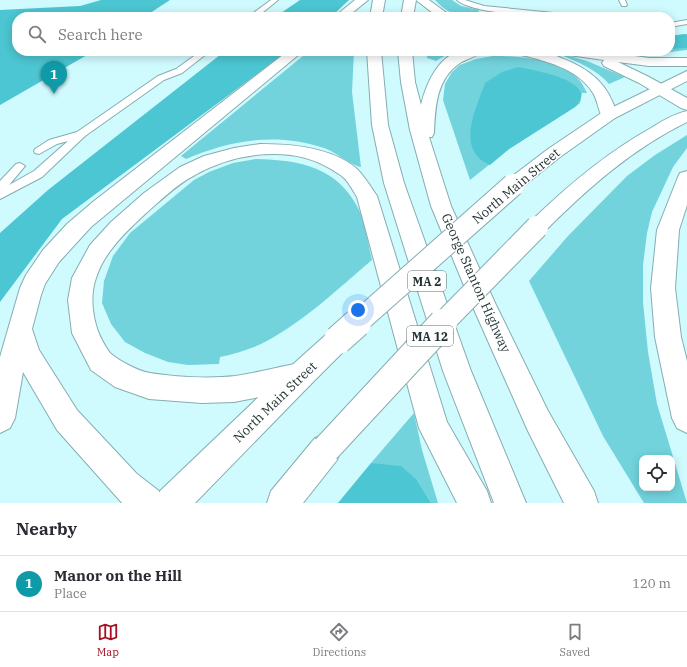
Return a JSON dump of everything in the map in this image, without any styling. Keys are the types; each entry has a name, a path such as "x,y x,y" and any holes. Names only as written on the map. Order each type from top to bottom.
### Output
{"main road":[{"path":"346,12 362,0"},
{"path":"377,12 379,0"},
{"path":"408,12 410,0"},
{"path":"422,0 439,12"},
{"path":"0,418 10,368 27,302 37,277 54,253 74,229 290,56"},
{"name":"MA 2","path":"374,56 380,125 394,183 457,372 510,503"},
{"name":"George Stanton Highway","path":"405,56 408,82 418,130 439,200 484,305 538,421 582,503"},
{"path":"424,150 427,107 435,83 441,73 451,62 464,56"},
{"path":"543,56 581,72 601,92 608,106 609,115"},
{"path":"586,56 619,68 687,105"},
{"path":"605,56 649,62 687,62"},
{"name":"North Main Street","path":"172,503 338,340 513,185 554,153 609,115 687,75"},
{"name":"MA 12","path":"283,503 326,448 423,343 537,227 593,176 626,150 667,125 687,116"},
{"path":"300,376 234,389 202,390 149,386 125,378 100,361 85,333 80,300 84,278 98,251 118,227 151,198 187,171 210,160 234,153 260,148 287,149 315,155 328,160 350,173 368,196 434,428 475,503"},
{"path":"687,177 668,230 663,288 668,337 687,418"},
{"path":"20,330 28,355 67,420 126,485 146,503"}],"lane":[{"path":"259,12 275,0"},
{"path":"460,0 470,5 484,8 524,12"},
{"path":"675,24 687,22"},
{"path":"0,195 38,174 81,134 161,78 179,71 199,56"},
{"path":"40,151 53,142 81,134"},
{"path":"0,188 20,166"}],"shaded area":[{"path":"101,0 170,0 152,12 12,12 12,56 85,56 0,105 0,10 80,6"},
{"path":"300,0 349,0 336,12 282,12"},
{"path":"435,0 452,0 461,6 479,10 479,12 450,12"},
{"path":"687,34 687,50 675,51 675,35"},
{"path":"675,35 687,35 687,48 675,49"},
{"path":"219,56 281,56 62,219 0,302 0,233 48,190"},
{"path":"303,56 354,56 352,92 361,167 324,148 289,140 254,140 220,147 186,159 181,156"},
{"path":"427,56 444,56 436,61 427,58"},
{"path":"493,56 540,60 563,68 573,74 581,82 587,93 582,93 580,103 575,107 509,149 470,180 443,100 445,84 452,72 460,65 476,59"},
{"path":"563,56 569,56 587,61 625,77 609,84 599,75"},
{"path":"518,67 562,78 580,90 581,98 575,107 509,149 490,165 478,157 472,148 472,120 485,83 502,72"},
{"path":"687,135 687,148 673,167 652,212 647,233 643,265 643,302 648,352 657,404 672,455 639,455 639,491 675,491 675,463 687,503 644,503 603,436 529,281 568,236 627,176 655,155"},
{"path":"256,159 288,161 302,164 329,175 340,184 359,210 365,228 372,260 319,305 290,327 261,344 241,352 220,357 219,364 188,365 168,362 145,353 125,342 111,324 102,303 104,281 113,256 130,233 194,180 209,172 233,163"},
{"path":"414,413 422,450 438,503 431,503 417,480 371,463"},
{"path":"371,463 401,466 417,480 431,503 338,503"}],"place":[{"name":"Manor on the Hill","path":"54,94"}]}
